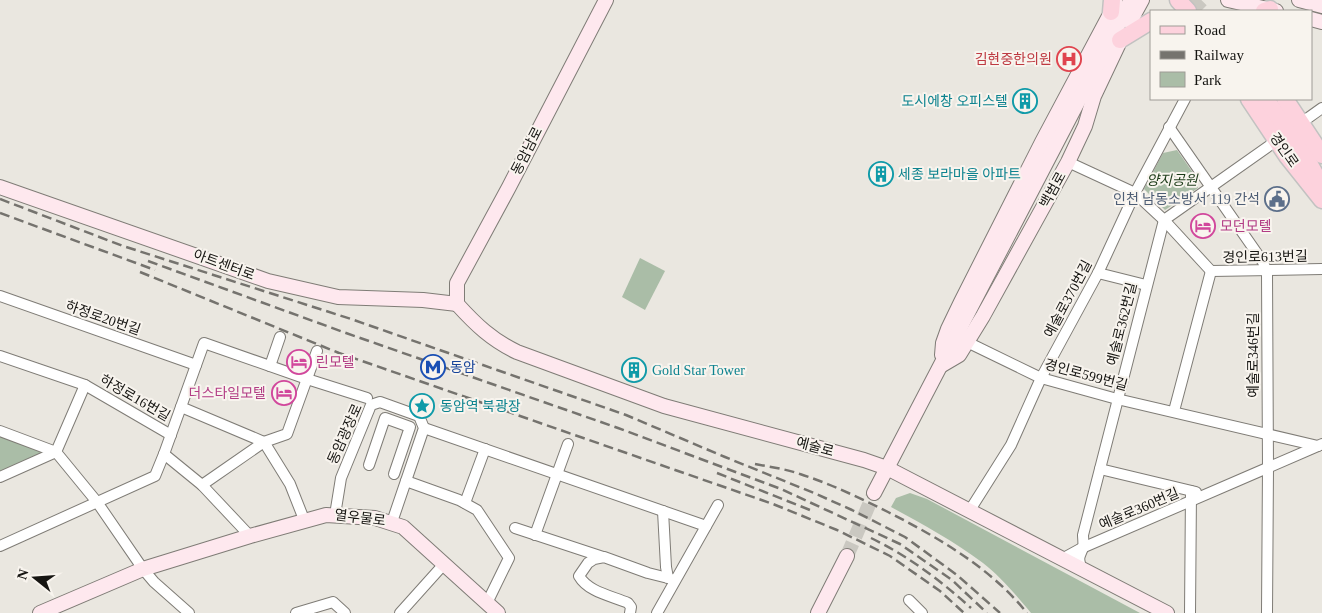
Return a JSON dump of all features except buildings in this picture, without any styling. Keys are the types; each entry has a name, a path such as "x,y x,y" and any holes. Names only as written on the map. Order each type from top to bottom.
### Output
{"main road":[{"name":"동암남로","path":"458,304 457,283 606,0"},
{"name":"백범로","path":"874,493 1131,0"},
{"name":"백범로","path":"941,366 959,356 1068,162 1085,126 1094,96 1120,40 1142,0"},
{"path":"1178,0 1187,10"},
{"path":"1228,0 1266,10"},
{"path":"1299,0 1322,6"},
{"name":"백범로","path":"941,366 943,343 948,329 1114,4"},
{"path":"1120,40 1150,22"},
{"name":"경인로","path":"1250,100 1276,141 1322,200"},
{"name":"경인로","path":"1267,100 1301,149 1322,186"},
{"name":"경인로","path":"1286,100 1322,155"},
{"name":"아트센터로","path":"0,187 268,281 338,297 423,300 458,304"},
{"name":"예술로","path":"458,304 486,333 501,344 517,352 664,406 888,468 1167,613"},
{"name":"열우물로","path":"40,613 143,569 326,515 364,517 403,526 498,613"},
{"path":"818,613 847,556"}],"street":[{"name":"예술로370번길","path":"970,510 1011,445 1041,378 1098,273 1135,193 1184,100"},
{"path":"1301,123 1322,108"},
{"name":"예술로346번길","path":"1169,127 1263,262 1267,273 1267,613"},
{"path":"1164,220 1276,141"},
{"name":"경인로613번길","path":"1068,162 1135,193 1164,220 1211,271 1322,269"},
{"name":"예술로362번길","path":"1081,568 1079,560 1083,534 1164,220"},
{"path":"1174,411 1211,271"},
{"path":"1098,273 1146,285"},
{"name":"하정로20번길","path":"0,296 196,365"},
{"path":"270,366 280,338"},
{"name":"경인로599번길","path":"967,342 1041,378 1117,399 1320,445"},
{"path":"1,545 155,476 204,343 367,398"},
{"path":"202,485 264,442 287,434 317,351"},
{"name":"하정로16번길","path":"0,356 85,385 171,435"},
{"name":"하정로16번길","path":"56,452 85,385"},
{"name":"동암광장로","path":"335,515 341,478 370,405 380,402 419,416 424,428"},
{"path":"181,407 264,442 290,484 304,522"},
{"path":"367,416 383,422"},
{"path":"369,465 384,418 410,427 394,474"},
{"path":"392,522 424,428 706,526"},
{"path":"0,431 56,452 97,502 143,569 183,611"},
{"path":"535,535 568,444"},
{"name":"예술로360번길","path":"1100,469 1191,496 1206,495 1320,445"},
{"path":"465,503 485,449"},
{"path":"402,450 411,467"},
{"path":"0,477 56,452"},
{"path":"164,454 202,485 250,536"},
{"path":"406,481 465,503 477,510 509,558 488,603"},
{"path":"1190,613 1191,496"},
{"name":"예술로360번길","path":"1062,559 1191,496"},
{"path":"657,613 672,579 718,505"},
{"path":"663,511 666,568 672,579"},
{"path":"515,528 648,573 672,579"},
{"path":"604,558 594,559 588,563 579,576 582,582 590,588 628,602 631,607 630,613"},
{"path":"400,613 444,564"},
{"path":"909,600 922,613"},
{"path":"296,613 333,602 346,613"}],"green space":[{"name":"양지공원","path":"1177,150 1198,180 1198,188 1165,210 1144,189 1163,153"},
{"path":"640,258 665,271 645,310 622,297"},
{"path":"0,437 47,451 0,472"},
{"path":"910,493 927,499 1140,613 1031,613 1002,580 983,563 926,526 891,507 896,498"}],"tunnel":[{"path":"1190,0 1200,10"},
{"path":"847,556 874,493"}],"railway":[{"path":"0,199 123,246 351,319 626,415 814,493 905,537 957,575 1000,613"},
{"path":"0,213 155,270"},
{"path":"148,261 346,333 618,428 781,489 900,544 952,580 987,613"},
{"path":"140,272 339,353 773,504 837,530 890,556 940,591 964,613"},
{"path":"755,464 789,471 823,482 856,496 907,522 963,555 981,568 1013,597 1027,613"},
{"path":"717,473 810,510"},
{"path":"871,538 923,569 971,608"}],"place":[{"name":"김현중한의원","path":"1069,59"},
{"name":"도시에창 오피스텔","path":"1025,101"},
{"name":"세종 보라마을 아파트","path":"881,174"},
{"name":"인천 남동소방서 119 간석","path":"1277,199"},
{"name":"모던모텔","path":"1203,226"},
{"name":"린모텔","path":"299,362"},
{"name":"동암","path":"433,367"},
{"name":"Gold Star Tower","path":"634,370"},
{"name":"더스타일모텔","path":"284,393"},
{"name":"동암역 북광장","path":"422,406"}]}
